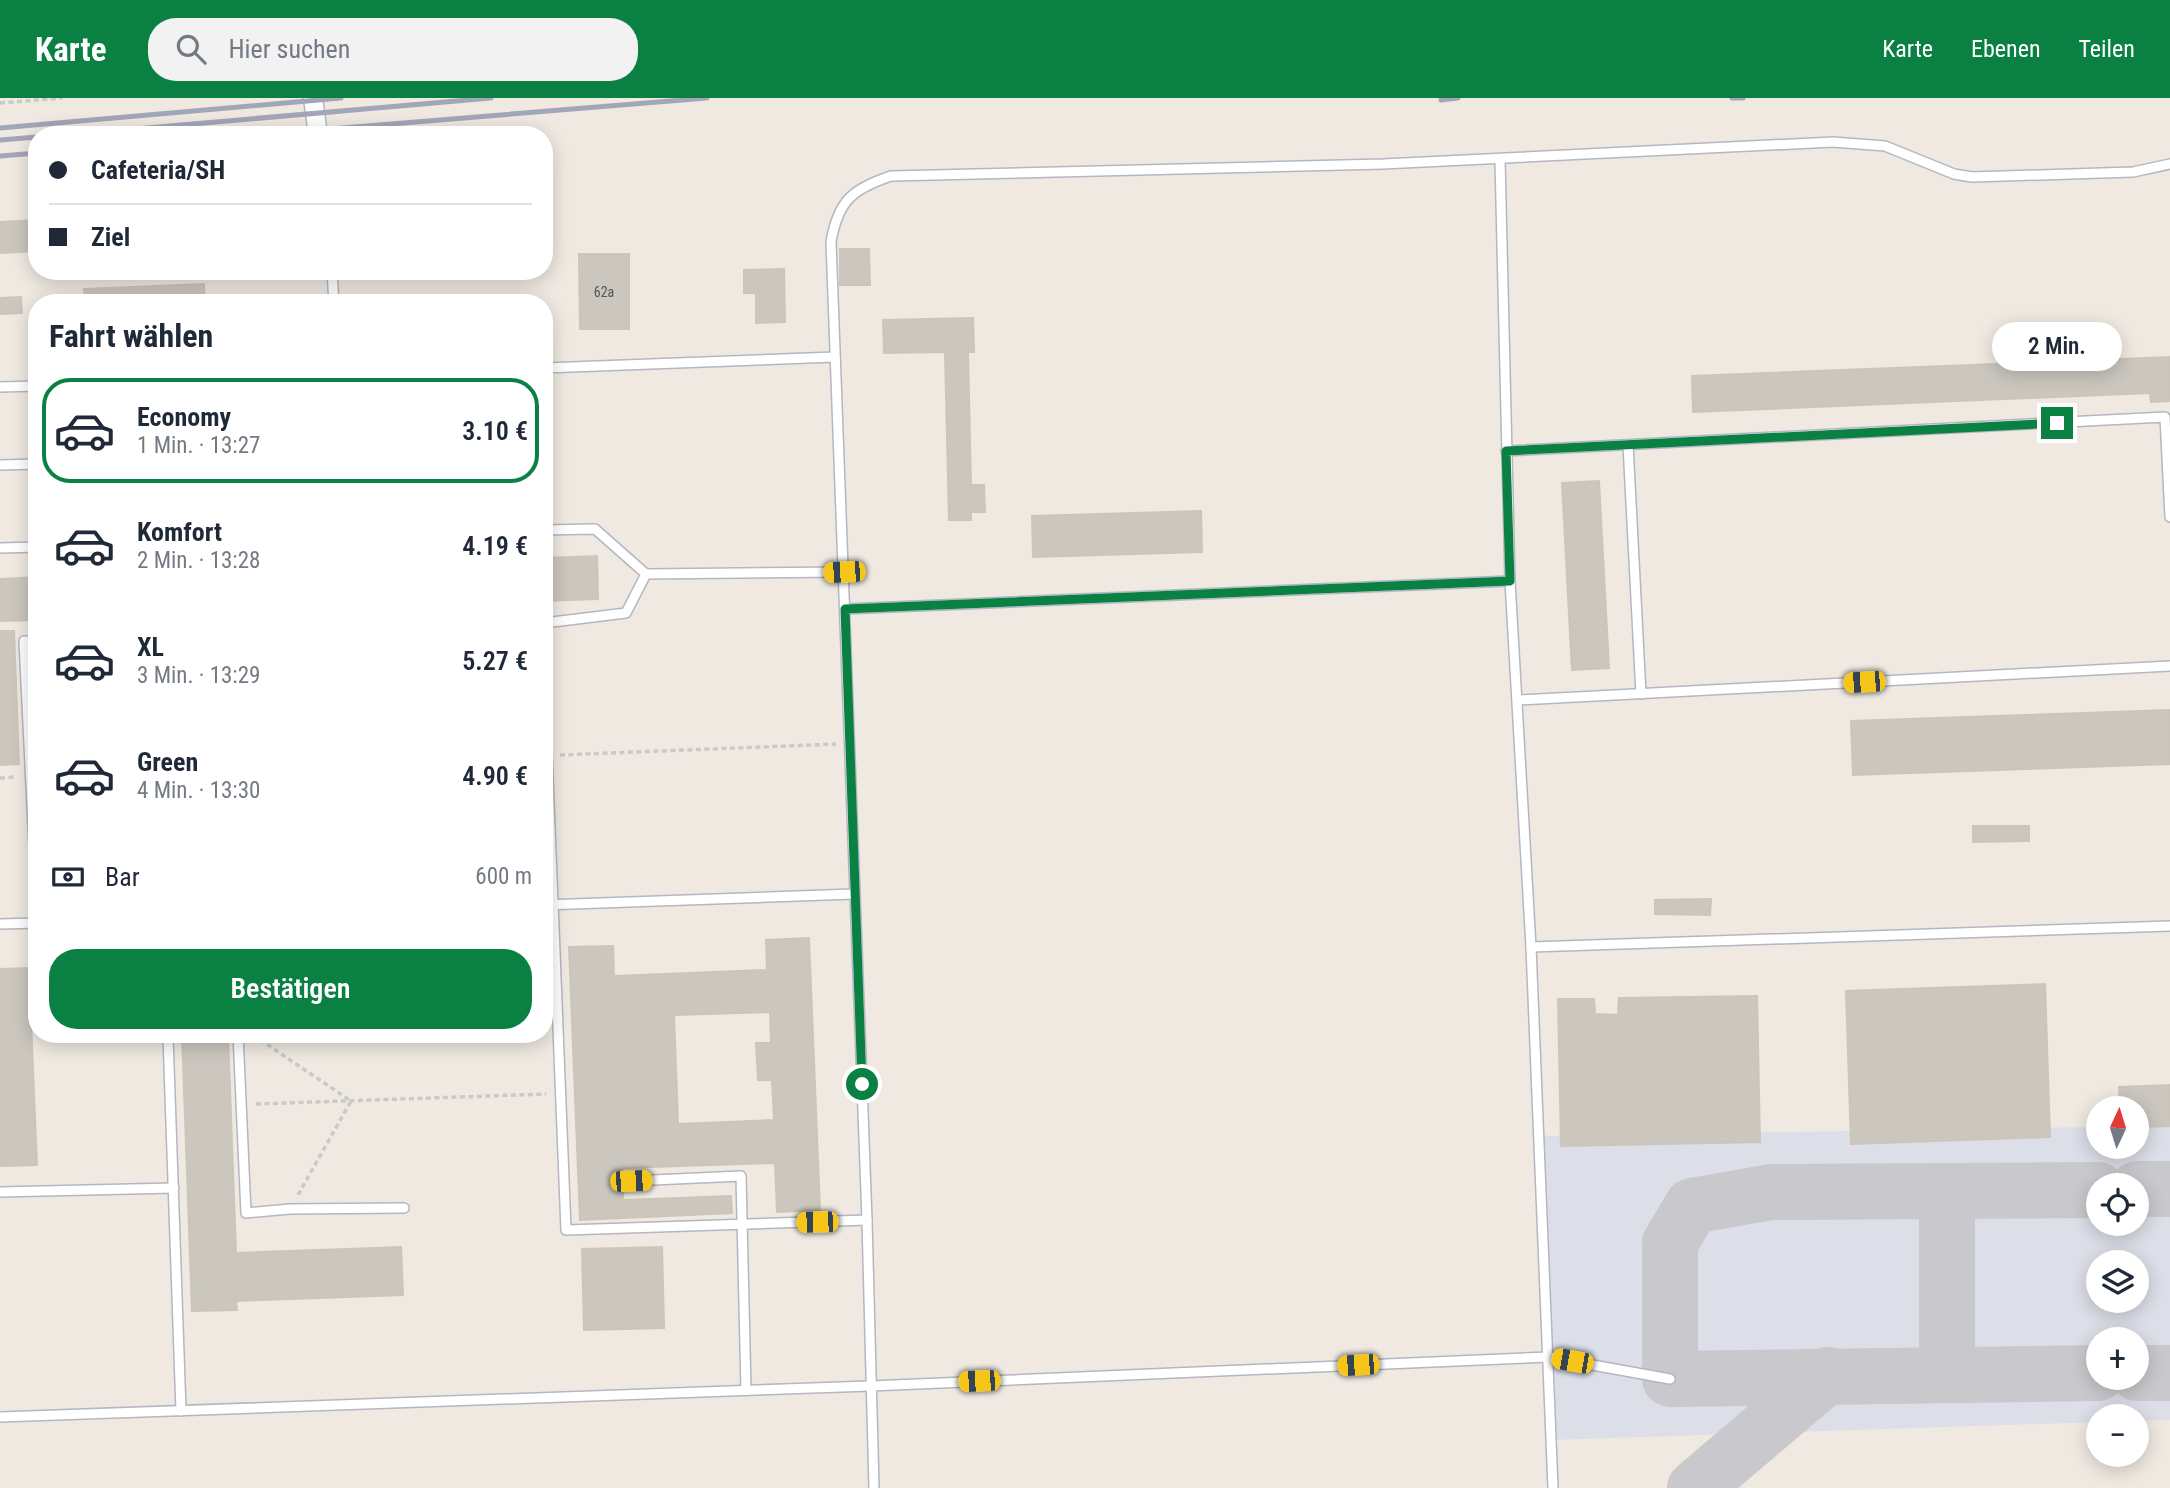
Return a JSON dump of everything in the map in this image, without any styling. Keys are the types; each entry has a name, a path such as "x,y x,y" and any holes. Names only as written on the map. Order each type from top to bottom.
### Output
{"street":[{"path":"313,98 317,126"}],"lane":[{"path":"874,1488 867,1220 831,242 836,217 847,199 866,185 891,176 1500,160 1860,142 1885,146 1954,174 1972,177 2133,172 2170,164"},
{"path":"1500,160 1510,581 1531,947 1553,1488"},
{"path":"553,368 835,357"},
{"path":"0,387 28,386"},
{"path":"1506,451 2165,417 2170,517"},
{"path":"1628,445 1641,694"},
{"path":"0,465 28,464"},
{"path":"553,530 595,529 646,574 844,572"},
{"path":"0,548 28,547"},
{"path":"553,622 626,613 646,574"},
{"path":"845,609 1510,581"},
{"path":"28,641 24,641 28,723"},
{"path":"1518,700 2170,666"},
{"path":"553,868 566,1230 867,1220"},
{"path":"555,905 854,894"},
{"path":"0,924 28,923"},
{"path":"1531,947 2170,926"},
{"path":"168,1043 181,1411"},
{"path":"238,1043 246,1213 290,1209 404,1208"},
{"path":"631,1181 741,1176 746,1390"},
{"path":"0,1192 174,1188"},
{"path":"0,1417 870,1386 1548,1357 1670,1379"}],"path":[{"path":"0,103 62,98"},
{"path":"553,756 850,744"},
{"path":"264,1043 351,1101"},
{"path":"241,1105 562,1094"},
{"path":"290,1209 351,1101"}],"shaded area":[{"path":"2170,1126 2170,1420 2149,1421 2149,1404 2086,1404 2086,1422 1551,1440 1539,1136 2086,1127 2086,1159 2149,1159 2149,1127"}],"building":[{"path":"28,220 28,251 0,253 0,222"},
{"path":"840,249 869,249 870,285 840,285"},
{"path":"579,254 629,254 629,329 580,329"},
{"path":"784,269 785,322 756,323 756,293 744,293 744,270"},
{"path":"204,284 205,294 84,294 84,289"},
{"path":"21,297 22,313 0,314 0,298"},
{"path":"973,318 974,352 968,352 971,485 984,485 985,512 971,512 971,520 949,520 945,352 884,353 883,320"},
{"path":"2170,357 2170,401 2151,402 2150,393 1693,412 1692,376"},
{"path":"1599,481 1609,668 1572,670 1562,483"},
{"path":"1201,511 1202,552 1033,557 1032,516"},
{"path":"597,556 598,599 553,601 553,558"},
{"path":"28,577 28,620 0,621 0,579"},
{"path":"0,631 14,631 19,764 0,765"},
{"path":"2170,710 2170,764 1853,775 1851,721"},
{"path":"1973,826 2029,826 2029,841 1973,842"},
{"path":"1711,899 1710,915 1655,914 1655,900"},
{"path":"809,938 820,1210 777,1212 775,1163 622,1168 623,1200 731,1196 732,1213 580,1220 569,947 613,946 614,976 767,970 766,940","holes":["770,1012 771,1043 756,1043 758,1080 772,1080 774,1120 678,1124 674,1015"]},
{"path":"28,968 28,1043 32,1043 37,1165 0,1166 0,969"},
{"path":"2045,984 2050,1137 1851,1144 1846,991"},
{"path":"1757,996 1760,1142 1561,1146 1558,999 1594,999 1595,1014 1618,1015 1619,998"},
{"path":"182,1043 228,1043 236,1253 401,1247 403,1295 236,1301 237,1310 192,1311"},
{"path":"2170,1085 2170,1126 2149,1127 2149,1096 2119,1096 2119,1087"},
{"path":"662,1247 664,1328 584,1330 582,1249"}],"taxiway":[{"path":"2149,1189 2170,1189"},
{"path":"2086,1190 1771,1192 1692,1206 1670,1243 1670,1379 2086,1373"},
{"path":"1947,1191 1947,1374"},
{"path":"2149,1373 2170,1373"},
{"path":"1695,1488 1828,1375"}],"railway":[{"path":"0,128 341,98"},
{"path":"169,126 491,98"},
{"path":"366,126 707,98"},
{"path":"1441,100 1458,98"},
{"path":"1732,98 1743,98"},
{"path":"0,140 28,138"},
{"path":"0,156 28,154"}],"route":[{"path":"862,1084 845,609 1510,581 1506,451 2057,423"}]}
